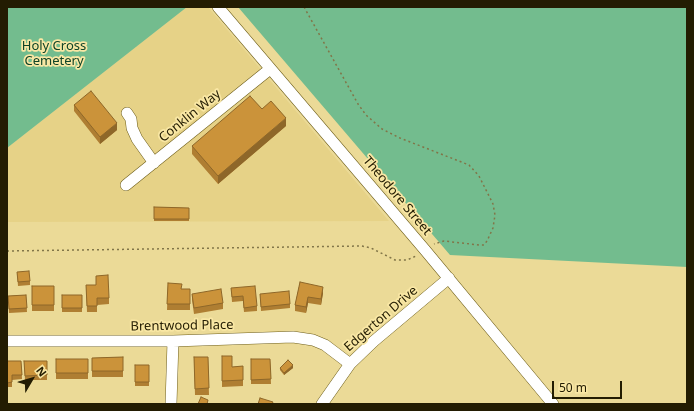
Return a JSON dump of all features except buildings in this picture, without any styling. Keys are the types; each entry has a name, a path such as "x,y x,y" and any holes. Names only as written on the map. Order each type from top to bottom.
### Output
{"street":[{"name":"Theodore Street","path":"218,7 449,278 553,404"},
{"name":"Conklin Way","path":"126,185 270,69"},
{"path":"127,113 131,119 132,128 137,139 154,163"},
{"name":"Edgerton Drive","path":"322,404 350,364 374,341 449,278"},
{"name":"Brentwood Place","path":"7,341 173,341 293,337 313,340 325,345 350,364"},
{"path":"171,404 173,341"}],"path":[{"path":"7,251 362,246 371,248 388,258 400,261 414,258 436,243 444,241 460,244 484,245 493,228 495,216 493,204 479,176 469,166 388,132 366,114 358,104 304,7"}],"shaded area":[{"path":"187,7 208,7 389,221 7,222 7,148"}],"green space":[{"name":"Holy Cross Cemetery","path":"7,7 187,7 7,148"},
{"path":"238,7 687,7 687,267 450,255"}]}
